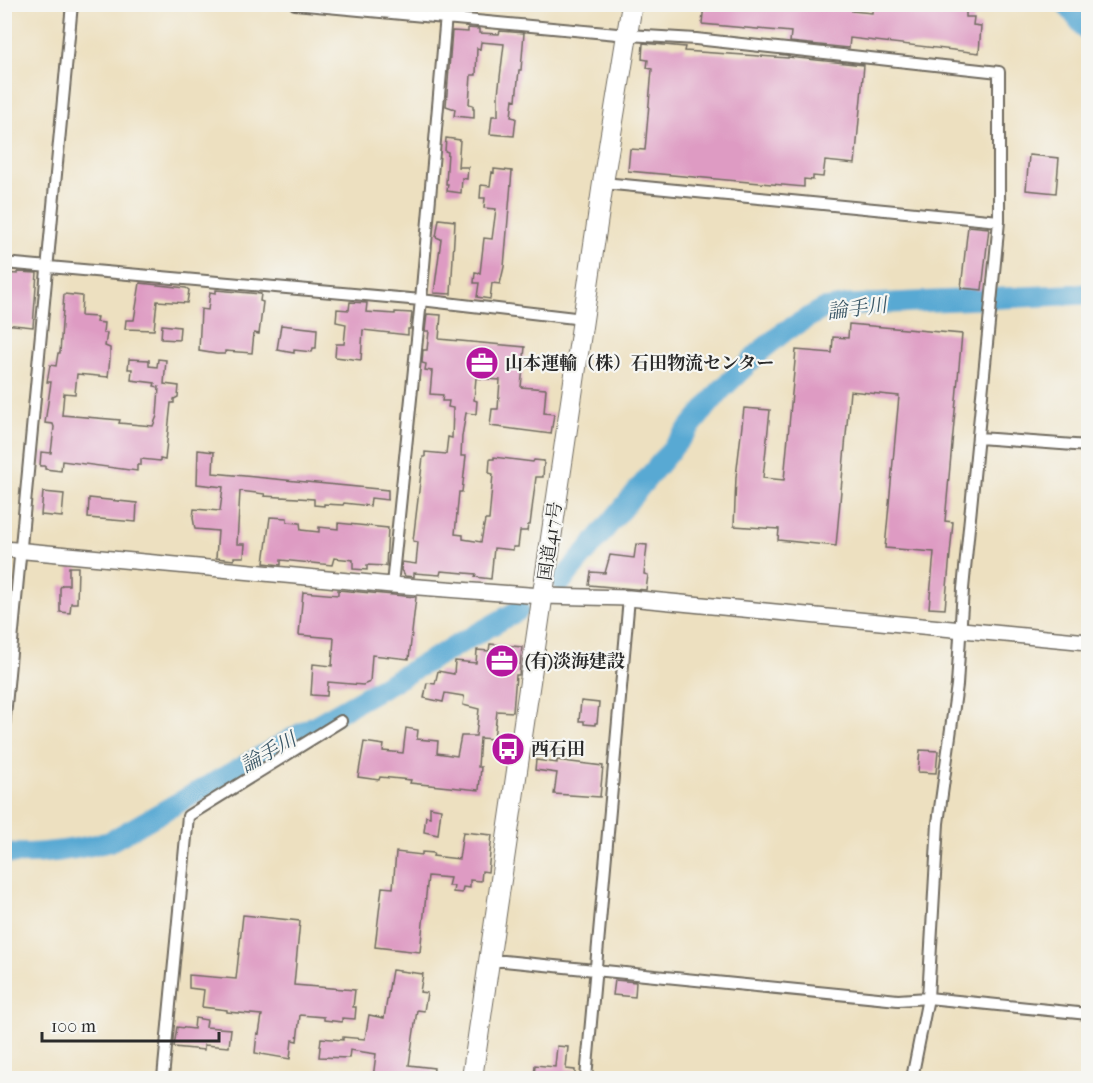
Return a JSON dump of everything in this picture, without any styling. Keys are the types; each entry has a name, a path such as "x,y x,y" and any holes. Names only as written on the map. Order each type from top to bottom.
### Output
{"highway":[{"name":"国道417号","path":"472,1078 603,183 632,4"}],"street":[{"path":"4,727 72,4"},
{"path":"295,4 358,8 446,20 696,39 999,72 999,221 957,685 938,823 928,998 912,1078"},
{"path":"392,585 421,300 447,4"},
{"path":"603,183 999,221"},
{"path":"4,263 421,300 583,319"},
{"path":"979,438 1089,446"},
{"path":"4,549 392,585 542,596 629,598 1089,642"},
{"path":"586,1078 629,598"},
{"path":"163,1078 188,816 341,721"},
{"path":"489,962 504,961 898,999 928,998 1089,1014"}],"building":[{"path":"704,4 852,4 852,11 872,13 873,4 958,4 958,8 966,9 966,17 974,17 973,25 981,26 979,53 850,38 849,48 790,42 791,32 702,24"},
{"path":"468,28 479,29 479,33 499,34 500,31 524,33 521,70 519,70 516,100 513,99 511,117 516,118 514,136 490,134 492,116 498,116 498,94 504,44 481,42 480,49 477,48 476,75 471,75 469,104 473,105 474,118 454,116 455,109 446,106 452,31 468,32"},
{"path":"643,43 685,47 684,51 788,57 864,65 855,164 825,161 823,177 813,176 813,180 804,179 804,187 628,171 630,149 645,150 652,69 647,68 648,60 642,59"},
{"path":"446,138 460,140 458,167 468,167 467,179 462,178 461,193 447,191"},
{"path":"1029,155 1059,158 1056,193 1026,190"},
{"path":"494,169 512,171 504,267 500,284 492,283 490,299 477,297 479,283 474,283 475,272 480,273 484,238 492,239 496,209 484,208 485,198 480,198 481,185 490,186"},
{"path":"439,219 455,221 451,294 434,293 441,239 436,237"},
{"path":"968,226 989,228 982,290 961,288"},
{"path":"18,272 37,273 33,327 4,324 4,273 18,274"},
{"path":"140,283 186,288 189,290 187,303 157,301 154,330 125,329 126,320 134,320"},
{"path":"216,290 261,294 260,301 263,302 259,334 254,333 252,353 225,351 225,354 217,354 199,351 201,309 208,310 210,292 216,293"},
{"path":"64,294 82,296 81,316 97,317 96,322 104,323 103,333 107,333 105,346 110,348 110,358 108,377 77,374 75,394 64,393 62,415 120,420 119,423 153,426 157,416 159,387 154,386 155,383 131,380 132,369 128,369 129,359 149,360 149,366 157,367 158,359 166,360 164,384 179,386 178,397 174,399 174,403 171,403 165,460 141,459 141,465 137,465 137,471 62,461 61,471 40,466 41,452 51,453 54,427 53,424 45,423 51,382 47,382 50,365 56,366 58,353 60,353"},
{"path":"350,302 367,303 366,312 412,313 408,335 363,330 361,360 335,357 336,344 344,344 346,324 336,322 337,309 349,310"},
{"path":"427,314 441,315 439,339 525,347 521,387 546,389 544,413 554,414 551,434 490,426 492,409 498,409 500,380 476,378 474,400 477,401 476,414 466,413 462,436 461,456 466,456 462,492 459,492 455,534 463,535 463,539 481,542 485,520 489,520 493,474 489,473 490,459 494,457 533,462 534,460 544,461 543,477 536,477 530,525 527,531 520,531 518,547 513,547 513,550 494,548 491,579 475,577 476,574 441,571 440,575 414,573 414,577 405,576 401,570 402,562 416,564 418,542 413,541 423,457 425,457 425,452 446,454 448,437 452,438 453,408 448,407 449,401 442,401 443,395 430,394 432,371 425,370 426,364 422,363 423,350 427,350 429,331 425,331"},
{"path":"849,324 962,334 945,521 953,522 945,609 929,608 934,552 885,548 899,396 850,391 836,546 778,540 779,529 734,526 736,477 744,408 770,410 763,478 784,480 796,350 832,353 833,337 848,338"},
{"path":"162,325 180,327 179,340 161,339"},
{"path":"281,325 317,329 316,348 313,348 312,352 294,350 294,353 277,350"},
{"path":"198,450 214,452 213,473 388,490 388,500 371,498 370,506 344,503 343,505 324,504 324,506 314,505 314,499 264,496 265,494 240,491 237,544 245,544 244,557 234,557 234,560 216,558 218,531 195,529 193,518 194,509 220,511 223,487 197,484"},
{"path":"43,492 64,494 62,517 41,515"},
{"path":"89,498 137,503 136,522 88,518"},
{"path":"270,517 287,518 287,522 300,523 301,530 319,532 319,527 338,529 338,523 388,528 386,566 367,565 367,570 353,569 353,560 334,558 332,565 281,560 281,565 264,563"},
{"path":"636,544 647,545 644,574 648,575 646,590 589,585 591,572 605,573 610,555 634,558"},
{"path":"69,567 78,567 77,603 71,603 70,613 60,612 60,588 62,585 69,585"},
{"path":"338,590 416,597 409,659 372,655 370,682 363,685 328,682 327,696 311,695 313,664 332,666 334,638 299,635 303,592 338,595"},
{"path":"490,644 522,647 519,675 516,675 513,712 497,711 494,739 480,738 479,790 410,783 411,780 380,777 379,780 358,777 364,742 384,745 383,751 403,753 406,728 418,730 417,739 438,741 437,753 457,756 461,736 476,736 479,709 463,705 463,696 445,693 443,702 424,698 427,683 435,684 438,671 454,674 455,661 476,663 477,650 489,651"},
{"path":"581,701 599,703 595,725 579,721"},
{"path":"920,750 938,751 936,773 918,772"},
{"path":"536,760 557,763 557,760 603,766 600,797 554,794 557,773 535,770"},
{"path":"430,807 441,809 438,835 424,832 426,816 430,817"},
{"path":"463,832 492,835 488,872 482,871 481,881 470,880 470,888 463,887 462,893 453,892 454,886 448,886 450,878 428,876 420,952 375,947 382,887 393,888 396,852 422,855 422,852 434,853 433,856 459,859"},
{"path":"243,915 300,921 294,985 355,990 353,1007 356,1007 355,1019 342,1018 342,1022 324,1020 324,1017 300,1015 297,1041 292,1040 290,1059 255,1053 262,1015 202,1007 204,990 189,988 189,975 236,979"},
{"path":"392,970 423,974 420,992 427,993 424,1011 417,1010 409,1065 434,1068 433,1078 392,1076 392,1078 373,1078 376,1054 350,1050 349,1058 319,1057 321,1038 365,1039 369,1015 384,1018"},
{"path":"615,980 636,982 635,997 613,995"},
{"path":"195,1018 207,1020 206,1027 231,1029 229,1047 204,1045 204,1050 174,1047 177,1027 194,1029"},
{"path":"557,1046 568,1047 566,1069 575,1070 575,1078 534,1078 535,1065 555,1067"}],"waterway":[{"path":"1066,4 1088,32"},
{"name":"論手川","path":"562,581 720,391 785,331 823,309 848,305 1088,294"},
{"name":"論手川","path":"4,853 44,853 109,842 519,610"}],"place":[{"name":"山本運輸（株）石田物流センター","path":"482,363"},
{"name":"(有)淡海建設","path":"502,661"},
{"name":"西石田","path":"508,749"}]}
